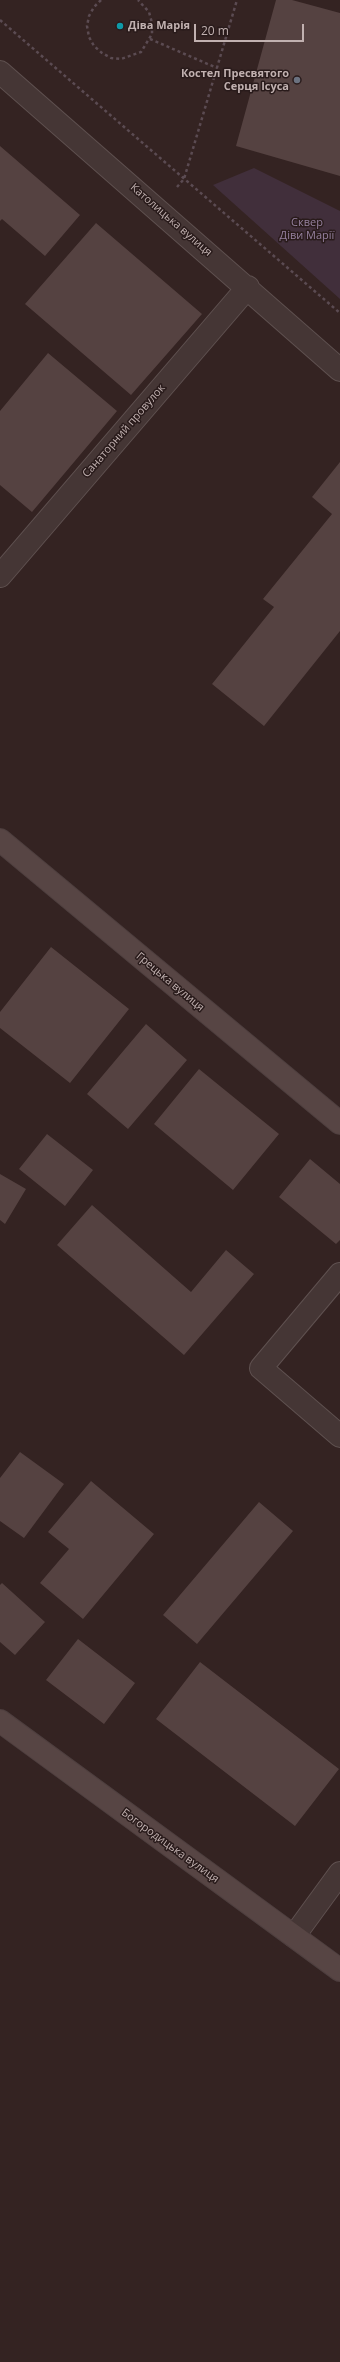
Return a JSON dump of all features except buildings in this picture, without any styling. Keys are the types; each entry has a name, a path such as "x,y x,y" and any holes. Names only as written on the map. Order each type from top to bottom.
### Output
{"street":[{"name":"Католицька вулиця","path":"0,72 248,287 340,370"},
{"name":"Санаторний провулок","path":"0,576 248,287"},
{"name":"Грецька вулиця","path":"0,840 340,1123"},
{"path":"340,1274 261,1368 340,1436"},
{"name":"Богородицька вулиця","path":"0,1721 340,1970"},
{"path":"294,1936 340,1873"}],"path":[{"path":"101,0 94,7 87,26 94,46 102,53 116,58 131,57 141,52 150,39 152,23 149,12 138,0"},
{"path":"184,178 237,0"},
{"path":"0,20 340,313"},
{"path":"150,39 217,68"}],"green space":[{"name":"Сквер Діви Марії","path":"254,168 340,211 340,299 213,185"}],"place":[{"name":"Діва Марія","path":"120,26"},
{"name":"Костел Пресвятого Серця Ісуса","path":"297,80"}]}
